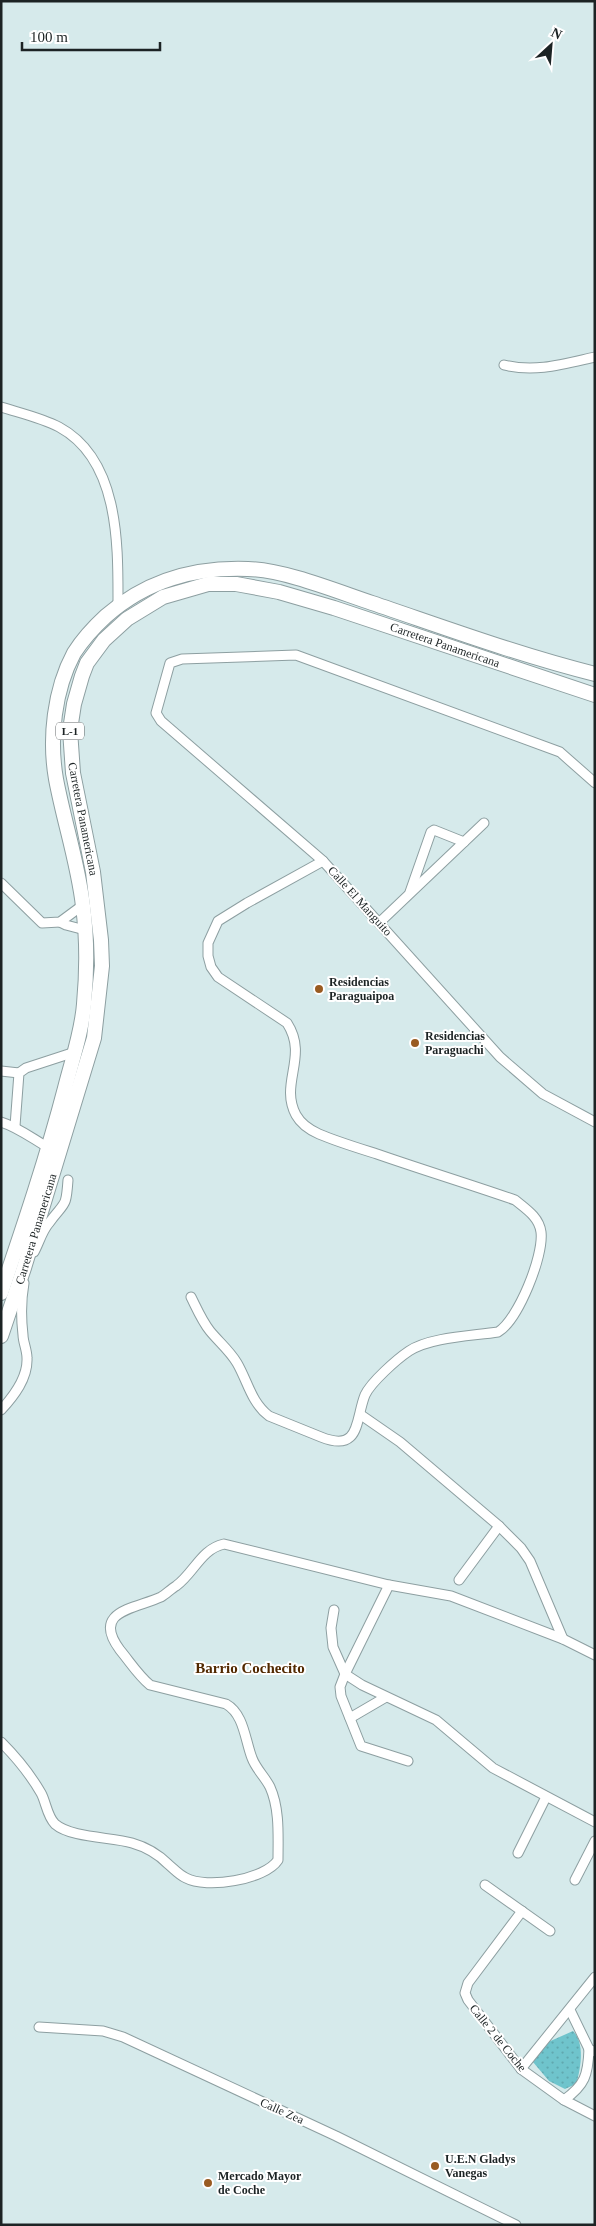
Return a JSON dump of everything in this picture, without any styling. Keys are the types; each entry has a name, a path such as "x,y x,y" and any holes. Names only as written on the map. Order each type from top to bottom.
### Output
{"main road":[{"name":"Carretera Panamericana","path":"1,1293 49,1148 75,1052 84,1006 85,930 83,905 57,782 54,752 55,723 59,698 74,654 94,626 118,605 158,583 180,575 207,569 250,569 283,575 475,638 595,674"},
{"name":"Carretera Panamericana","path":"1,1336 43,1221 87,1066 98,1011 102,966 98,900 73,773 70,730 74,704 82,676 87,663 104,640 127,618 163,597 208,584 236,584 279,592 334,608 595,695"}],"street":[{"path":"504,366 532,369 564,366 595,358"},
{"path":"1,406 59,427 76,439 89,454 112,502 118,546 118,605"},
{"name":"Calle El Manguito","path":"595,783 560,752 296,655 182,659 170,663 156,713 161,721 323,861 500,1057 543,1094 595,1122"},
{"path":"380,922 484,823"},
{"path":"410,894 431,832 439,830 464,842"},
{"path":"190,1298 210,1332 229,1351 238,1364 256,1404 269,1416 336,1442 351,1437 371,1386 407,1352 421,1344 498,1332 506,1327 514,1317 539,1256 541,1232 534,1215 515,1200 318,1134 306,1126 297,1117 290,1099 297,1046 294,1033 287,1023 218,977 211,967 208,943 218,921 323,861"},
{"path":"1,883 42,923 60,922 83,905"},
{"path":"60,922 66,926 85,930"},
{"path":"1,1071 19,1073 26,1068 75,1052"},
{"path":"15,1126 19,1073"},
{"path":"1,1122 15,1126 21,1132 49,1148"},
{"path":"1,1410 13,1397 23,1378 27,1359 23,1336 22,1298 27,1267 43,1221 62,1209 66,1201 68,1180"},
{"path":"361,1415 400,1442 499,1526 521,1548 530,1561 563,1639"},
{"path":"459,1580 499,1526"},
{"path":"1,1742 32,1780 56,1824 66,1830 118,1839 142,1846 154,1853 184,1878 190,1880 205,1882 244,1880 268,1870 278,1860 277,1816 270,1787 252,1758 247,1739 236,1712 226,1704 150,1685 142,1678 113,1640 110,1632 111,1623 120,1612 161,1596 179,1584 208,1551 224,1544 389,1585 451,1596 563,1639 595,1655"},
{"path":"389,1585 345,1674 340,1692 362,1747 408,1761"},
{"path":"334,1610 331,1628 333,1647 345,1674 362,1685 436,1720 471,1752 493,1768 595,1822"},
{"path":"350,1718 386,1697"},
{"path":"518,1853 546,1797"},
{"path":"575,1880 595,1841"},
{"path":"485,1885 550,1931"},
{"name":"Calle 2 de Coche","path":"522,1911 468,1983 465,1993 468,2000 520,2069 564,2100 595,2116"},
{"path":"520,2069 595,1977"},
{"path":"564,2100 578,2090 588,2070 592,2051 570,2010"},
{"name":"Calle Zea","path":"39,2027 103,2031 123,2037 336,2136 516,2225"}],"shaded area":[{"path":"573,2031 577,2036 581,2049 579,2071 576,2084 565,2089 549,2081 533,2062 546,2043"}],"place":[{"name":"Residencias Paraguaipoa","path":"319,989"},
{"name":"Residencias Paraguachi","path":"415,1043"},
{"name":"U.E.N Gladys Vanegas","path":"435,2166"},
{"name":"Mercado Mayor de Coche","path":"208,2183"}],"district":[{"name":"Barrio Cochecito","path":"250,1668"}]}
